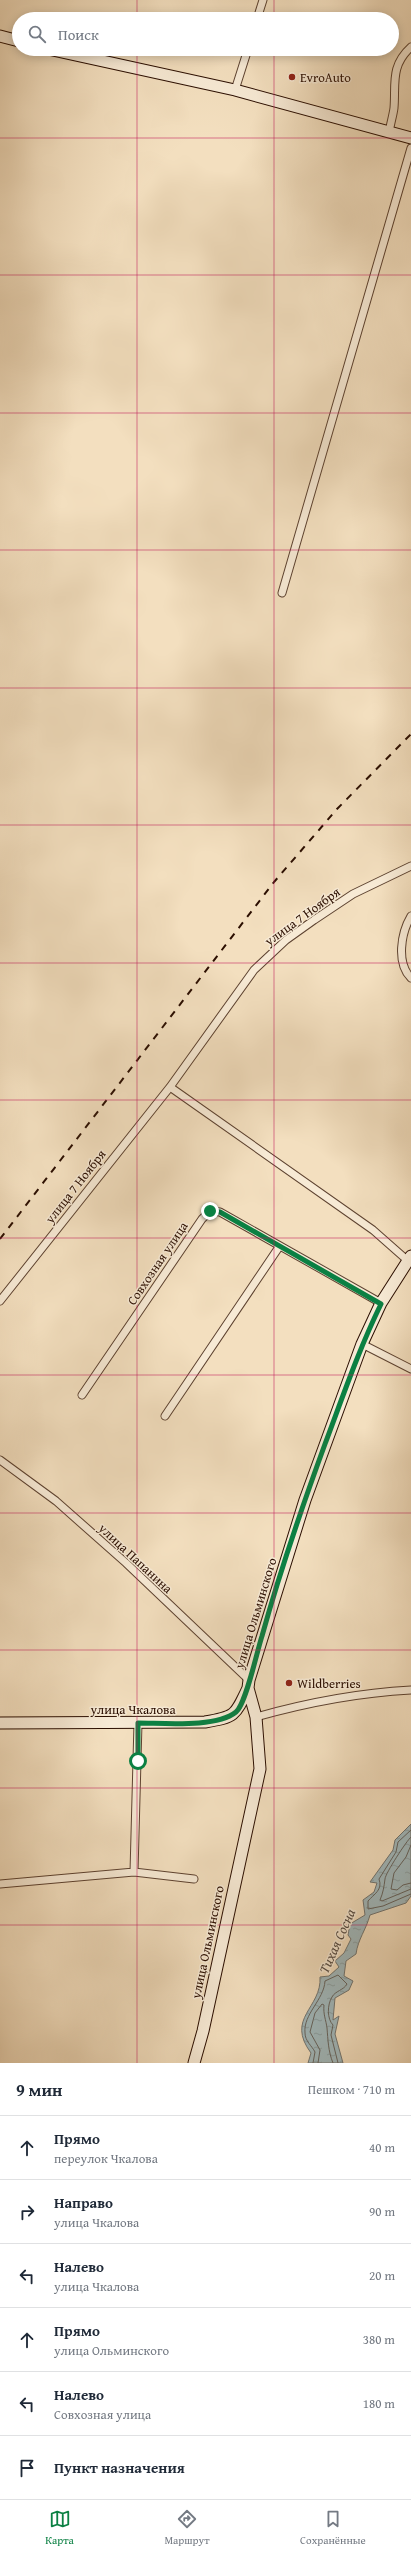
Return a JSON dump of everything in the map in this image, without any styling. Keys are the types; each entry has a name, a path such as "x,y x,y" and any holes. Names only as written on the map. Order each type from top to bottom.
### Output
{"street":[{"path":"259,12 263,0"},
{"path":"0,36 12,39"},
{"path":"389,133 394,108 393,84 396,70 411,47"},
{"path":"80,56 236,90 411,138"},
{"path":"236,90 246,56"},
{"path":"282,593 411,148"},
{"name":"улица 7 Ноября","path":"0,1301 170,1087 254,970 286,940 353,894 411,866"},
{"path":"411,916 406,924 401,959 405,972 411,978"},
{"path":"170,1087 373,1230 409,1258"},
{"name":"Совхозная улица","path":"82,1395 205,1215 210,1211 220,1212 381,1304"},
{"path":"165,1416 279,1247"},
{"name":"улица Ольминского","path":"194,2063 203,2031 260,1769 256,1717 248,1684 305,1500 362,1344 381,1304 409,1258"},
{"path":"362,1344 411,1369"},
{"name":"улица Папанина","path":"0,1460 56,1501 126,1563 248,1684"},
{"name":"улица Чкалова","path":"0,1723 205,1722 226,1718 237,1711 248,1684"},
{"path":"256,1717 308,1702 360,1693 411,1690"},
{"path":"134,1872 138,1723"},
{"path":"0,1884 134,1872 194,1879"}],"water":[{"path":"411,1824 411,1896 406,1903 370,1915 358,1944 356,1954 346,1961 344,1976 353,1981 349,1990 335,1998 333,2020 339,2016 335,2034 343,2063 308,2063 311,2053 304,2041 302,2031 303,2022 316,1997 320,1977 329,1976 339,1967 335,1961 344,1953 351,1939 348,1935 350,1924 365,1915 363,1900 374,1892 377,1883 370,1882 393,1850 395,1840"}],"railway":[{"path":"0,1239 274,882 337,809 411,734"}],"place":[{"name":"EvroAuto","path":"292,77"},
{"name":"Wildberries","path":"289,1683"}],"route":[{"path":"138,1761 138,1723 205,1722 226,1718 237,1711 248,1688 265,1625 305,1500 362,1344 381,1304 220,1212 210,1211"}],"water label":[{"name":"Тихая Сосна","path":"337,1941"}]}
